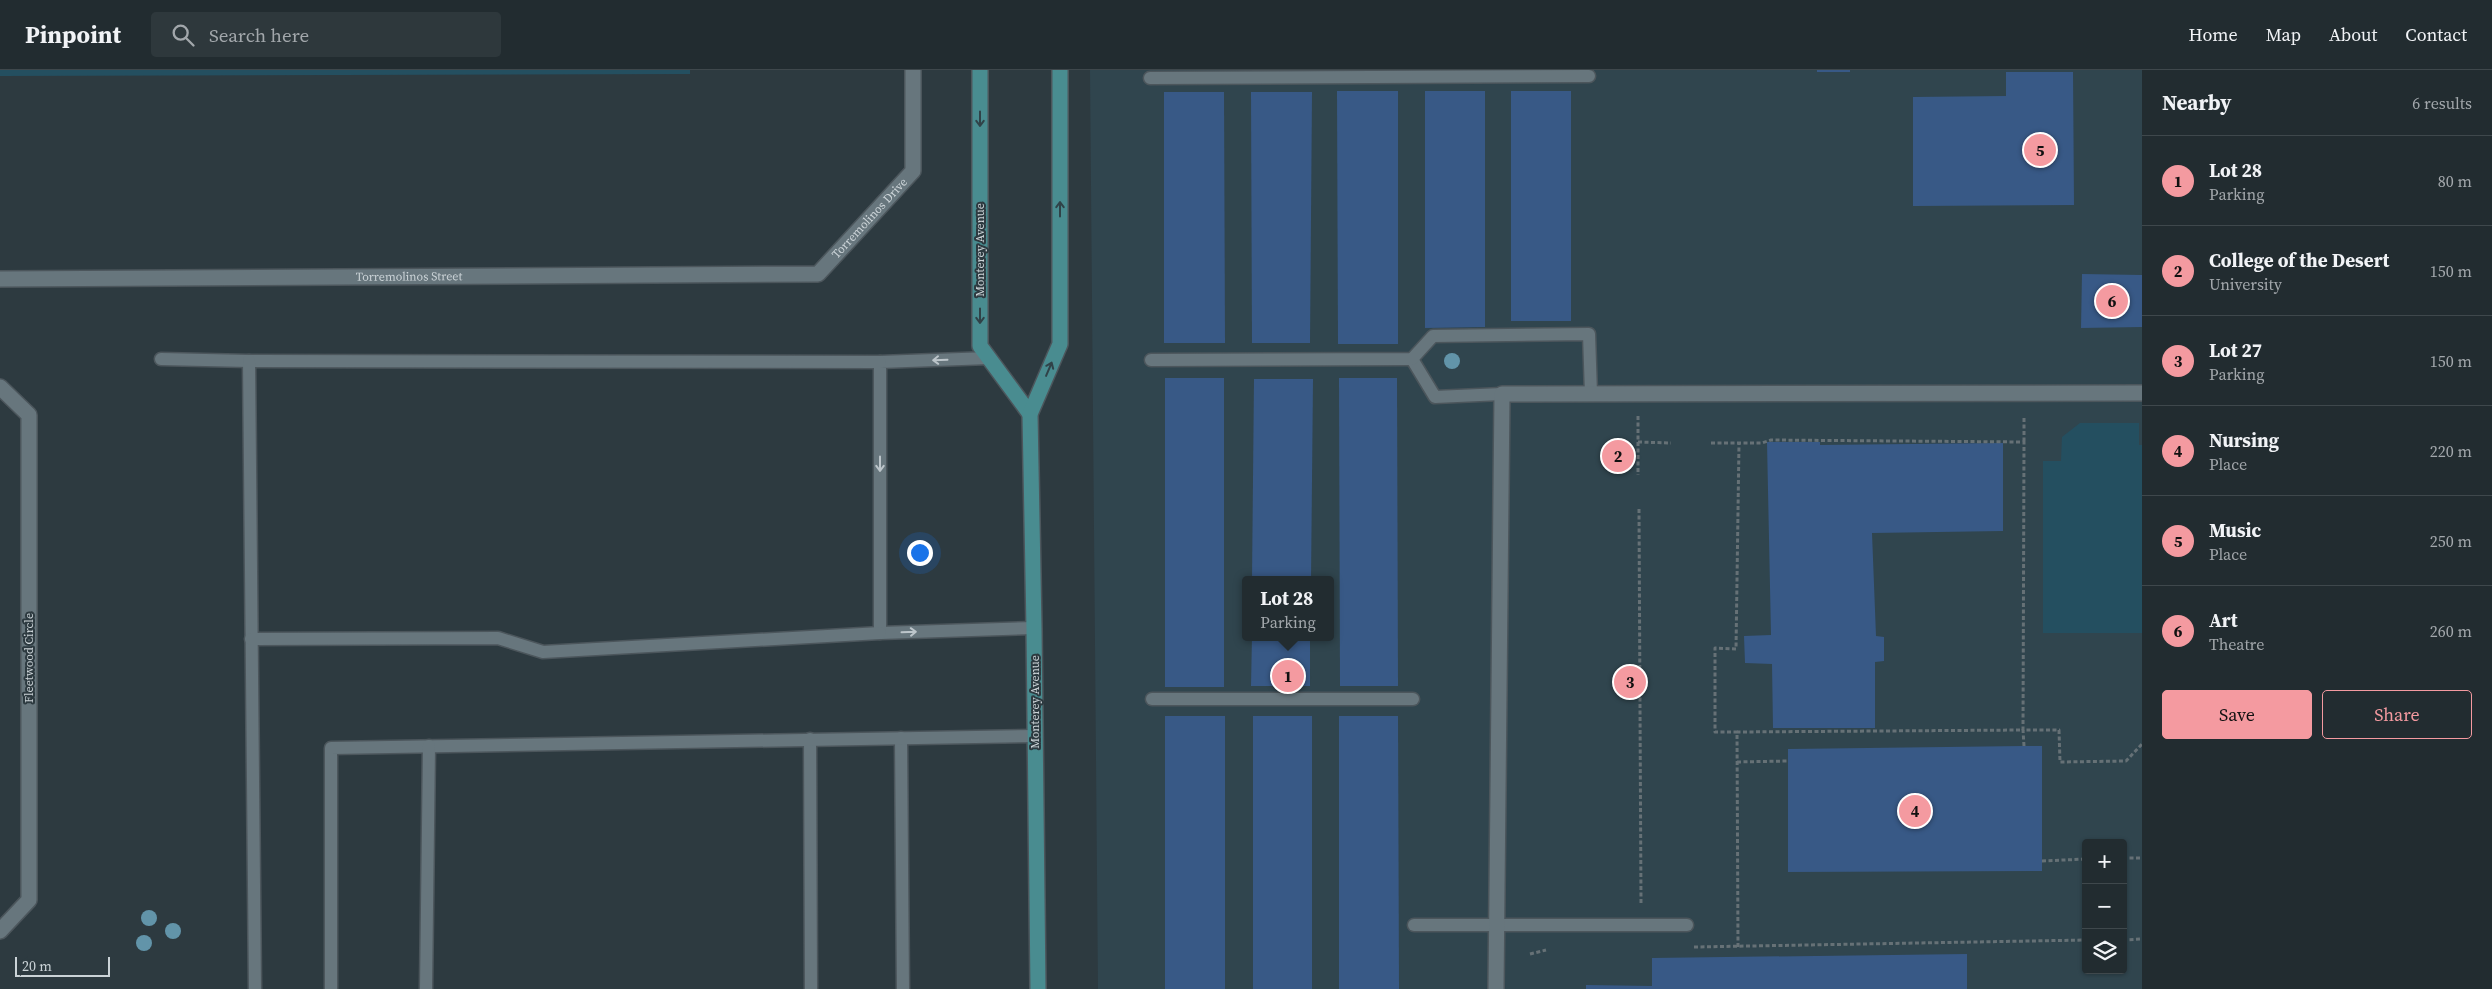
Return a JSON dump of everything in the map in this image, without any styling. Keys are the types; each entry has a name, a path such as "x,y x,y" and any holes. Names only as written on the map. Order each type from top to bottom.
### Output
{"main road":[{"name":"Monterey Avenue","path":"980,70 980,346 1030,414"},
{"name":"Monterey Avenue","path":"1038,989 1030,414 1060,344 1060,70"}],"street":[{"name":"Torremolinos Drive","path":"818,274 913,171 913,70"},
{"name":"Torremolinos Street","path":"0,279 818,274"},
{"name":"Fleetwood Circle","path":"0,387 28,415 28,900 0,931"},
{"path":"1496,989 1502,394 2142,393"}],"lane":[{"path":"1150,78 1589,76"},
{"path":"1151,360 1412,359 1432,336 1589,334 1591,394"},
{"path":"161,359 249,361 880,362 989,358"},
{"path":"1412,359 1435,397 1502,394"},
{"path":"249,361 254,989"},
{"path":"880,362 880,633"},
{"path":"251,639 498,638 543,652 880,633 1034,628"},
{"path":"1152,699 1413,699"},
{"path":"331,989 331,748 1035,736"},
{"path":"901,738 903,989"},
{"path":"810,739 811,989"},
{"path":"426,989 429,746"},
{"path":"1414,925 1687,925"}],"path":[{"path":"1638,412 1638,475"},
{"path":"1711,443 1762,443 1771,440 2024,442 2024,746"},
{"path":"1638,442 1671,443"},
{"path":"1739,443 1736,649 1715,648 1715,732 2059,730 2060,762 2126,761 2142,744"},
{"path":"1639,509 1642,904"},
{"path":"1737,732 1738,946"},
{"path":"1737,762 1788,761"},
{"path":"2127,858 2142,858"},
{"path":"2042,860 2082,859"},
{"path":"2127,940 2142,939"},
{"path":"1689,947 2082,940"},
{"path":"1530,954 1554,948"}],"shaded area":[{"path":"0,70 690,70 690,74 0,76"},
{"path":"1090,70 2142,70 2142,989 1098,989"},
{"path":"2080,423 2139,423 2139,445 2142,445 2142,633 2043,633 2043,461 2061,461 2062,437"}],"building":[{"path":"1817,70 1850,70 1850,72 1817,72"},
{"path":"2006,72 2073,72 2074,205 1913,206 1913,97 2006,96"},
{"path":"1337,91 1398,91 1398,344 1338,344"},
{"path":"1425,91 1485,91 1485,327 1425,328"},
{"path":"1511,91 1571,91 1571,321 1511,321"},
{"path":"1164,92 1224,92 1225,343 1164,343"},
{"path":"1251,92 1312,92 1310,343 1252,343"},
{"path":"2082,274 2142,275 2142,327 2081,328"},
{"path":"1165,378 1224,378 1224,687 1165,687"},
{"path":"1339,378 1397,378 1398,686 1340,686"},
{"path":"1254,379 1313,379 1311,576 1252,576"},
{"path":"1767,442 1820,442 1820,445 2003,443 2003,531 1872,533 1876,636 1884,637 1884,661 1875,662 1875,728 1773,728 1772,664 1745,663 1744,636 1771,635"},
{"path":"1252,641 1310,641 1310,686 1251,686"},
{"path":"1165,716 1225,716 1225,989 1165,989"},
{"path":"1253,716 1312,716 1312,989 1253,989"},
{"path":"1339,716 1398,716 1399,989 1339,989"},
{"path":"2042,746 2042,871 1788,872 1788,749"},
{"path":"1967,954 1967,989 1586,989 1586,985 1652,986 1652,958"}],"place":[{"name":"Music","path":"2040,150"},
{"name":"Art","path":"2112,301"},
{"name":"College of the Desert","path":"1618,456"},
{"name":"Lot 28","path":"1288,676"},
{"name":"Lot 27","path":"1630,682"},
{"name":"Nursing","path":"1915,811"}]}
